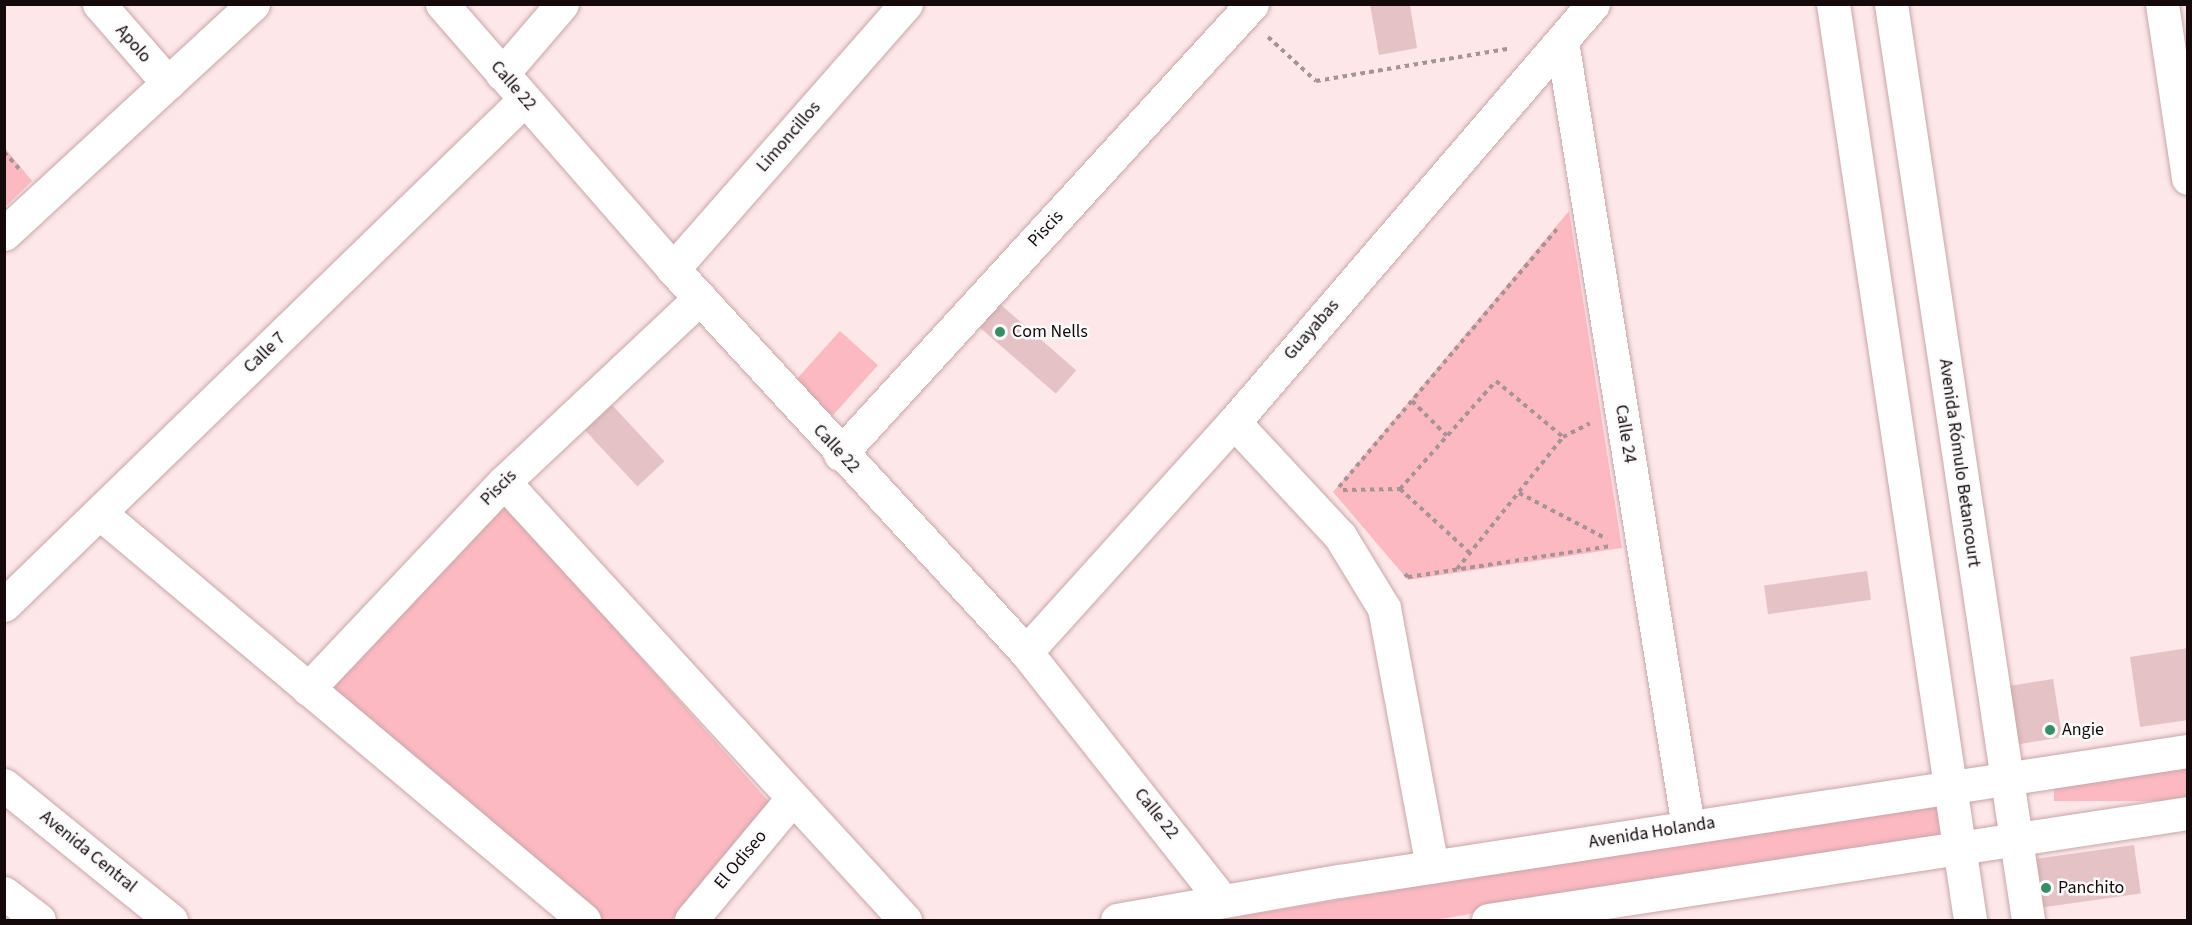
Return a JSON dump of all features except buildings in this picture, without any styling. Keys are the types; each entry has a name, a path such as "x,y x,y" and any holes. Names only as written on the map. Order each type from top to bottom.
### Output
{"street":[{"name":"Apolo","path":"99,4 168,83"},
{"path":"4,234 253,4"},
{"name":"Calle 22","path":"442,4 673,269 840,454 1026,652 1222,900"},
{"path":"502,74 562,4"},
{"name":"Limoncillos","path":"673,269 906,4"},
{"name":"Guayabas","path":"1026,652 1234,422 1593,4"},
{"path":"1833,4 1948,786 1970,921"},
{"name":"Avenida Rómulo Betancourt","path":"1892,4 2028,921"},
{"path":"2162,4 2187,178"},
{"name":"Piscis","path":"840,454 1248,9"},
{"name":"Calle 24","path":"1562,40 1688,827"},
{"name":"Calle 7","path":"4,605 525,100"},
{"name":"Piscis","path":"308,689 504,482 700,298"},
{"path":"1234,422 1340,536 1384,609 1432,867"},
{"path":"504,482 791,800 905,921"},
{"path":"100,514 584,921"},
{"name":"Avenida Holanda","path":"1117,921 1222,900 1948,786 2187,751"},
{"name":"Avenida Central","path":"4,785 171,921"},
{"name":"El Odiseo","path":"691,921 791,800"},
{"path":"1488,921 2187,813"},
{"path":"4,892 39,921"}],"path":[{"path":"1248,9 1316,81 1562,40"},
{"path":"4,152 29,180"},
{"path":"1336,490 1567,217"},
{"path":"1400,489 1496,381 1563,437"},
{"path":"1412,401 1447,436"},
{"path":"1456,569 1563,437 1598,418"},
{"path":"1336,490 1400,489 1469,552"},
{"path":"1336,490 1343,498"},
{"path":"1402,569 1408,578 1618,545 1519,493"}],"shaded area":[{"path":"5,148 32,181 4,207"},
{"path":"1569,211 1622,548 1408,580 1333,492"},
{"path":"840,331 878,365 832,416 794,382"},
{"path":"506,505 769,802 672,920 603,920 332,689"},
{"path":"2054,765 2187,765 2187,801 2054,801"},
{"path":"1936,799 1940,838 1434,920 1218,920"}],"place":[{"name":"Com Nells","path":"1000,332"},
{"name":"Angie","path":"2050,730"},
{"name":"Panchito","path":"2046,888"}]}
